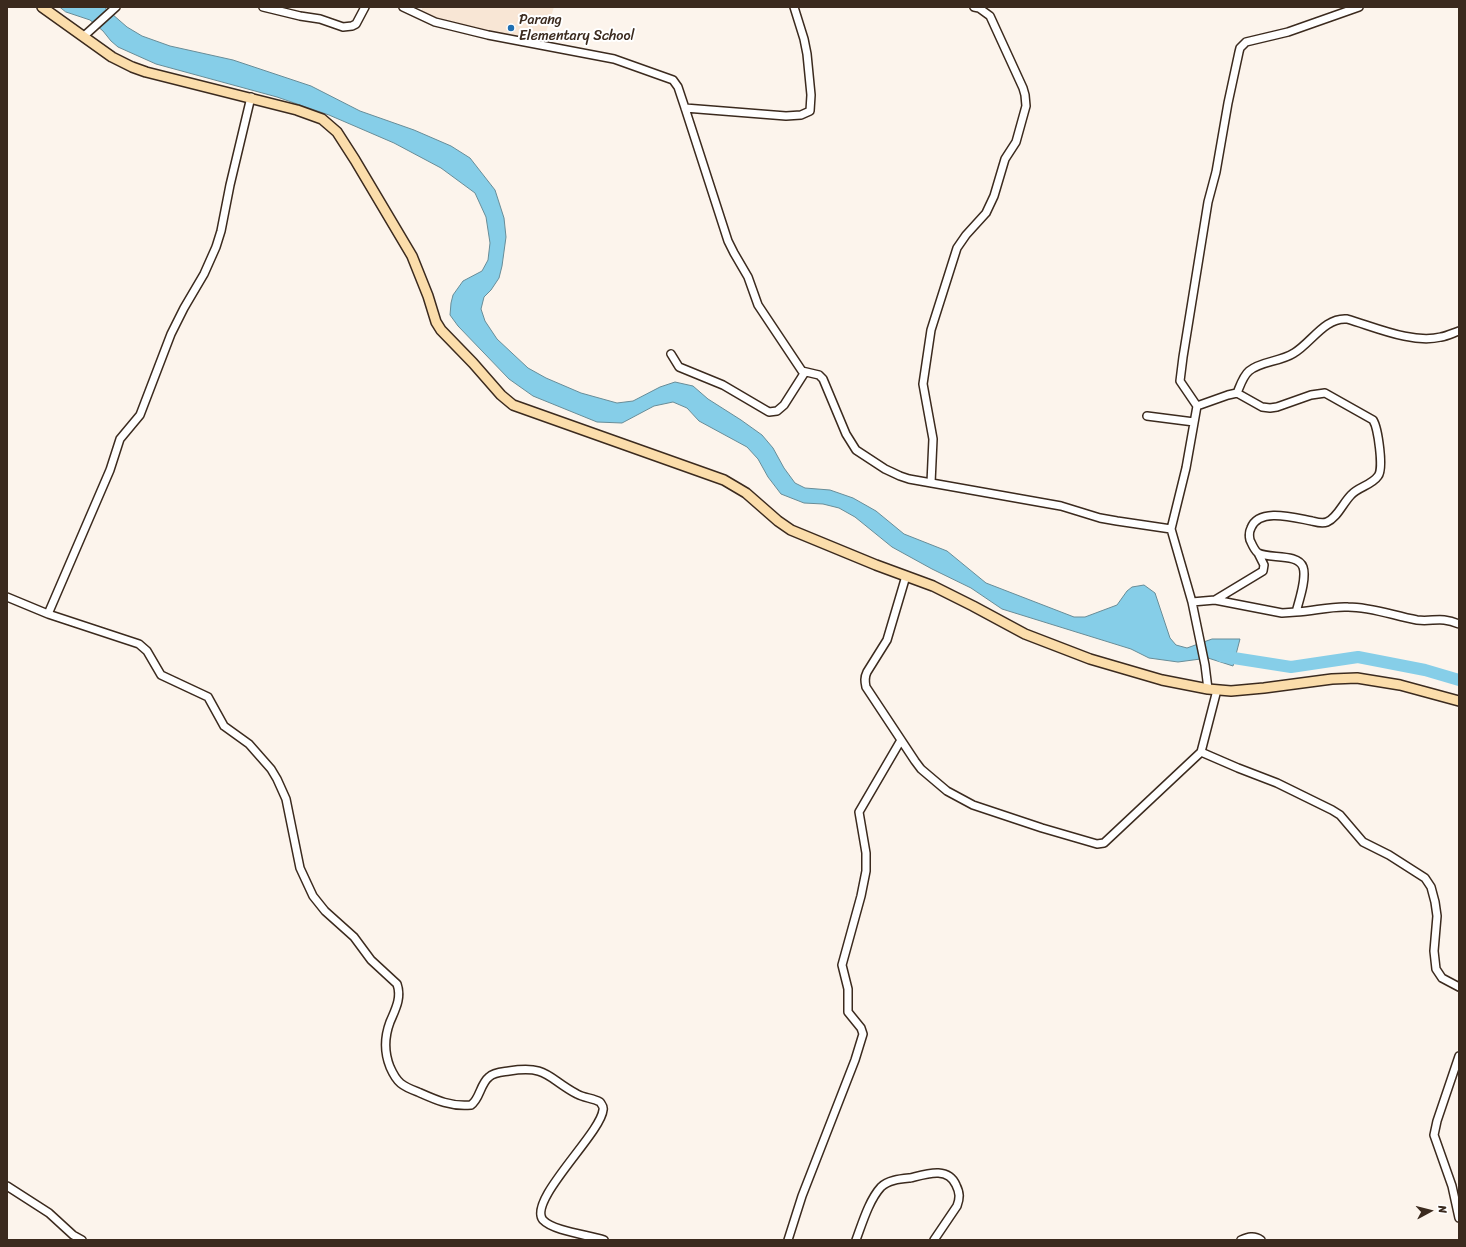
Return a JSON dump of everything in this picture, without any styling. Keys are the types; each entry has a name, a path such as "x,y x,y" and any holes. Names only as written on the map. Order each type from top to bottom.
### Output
{"main road":[{"path":"42,7 112,57 132,67 146,72 251,97 314,116 328,123 337,132 355,160 412,256 428,296 436,322 441,330 508,402 522,409 724,480 746,493 778,521 791,530 951,595 1026,634 1090,659 1162,680 1212,689 1232,690 1264,688 1332,679 1357,678 1400,685 1459,701"}],"street":[{"path":"84,36 116,7"},
{"path":"263,7 320,19 348,27 356,24 365,7"},
{"path":"403,7 419,11 435,22 488,35 627,62 673,80 678,87 720,219 734,253 748,278 758,305 799,367 805,372 819,375 823,379 846,434 851,443 861,454 885,469 909,479 1045,502 1117,522 1172,529"},
{"path":"685,108 786,116 801,115 810,111 811,95 807,54 794,7"},
{"path":"931,483 933,469 933,439 923,384 931,330 957,248 989,208 1005,159 1016,142 1026,106 1023,88 990,16 979,8 974,7"},
{"path":"906,576 887,640 865,677 866,688 921,768 942,787 961,799 973,805 1042,828 1100,844 1104,843 1146,805 1201,752 1212,689 1205,665 1192,602 1172,529 1186,468 1197,406 1195,401 1182,385 1180,381 1180,373 1208,202 1216,172 1228,103 1240,48 1246,42 1277,35 1359,7"},
{"path":"48,614 110,470 120,439 140,415 171,334 204,274 216,247 222,231 230,185 251,97"},
{"path":"1238,393 1246,374 1249,371 1260,365 1292,354 1320,331 1337,320 1347,319 1407,337 1440,337 1459,331"},
{"path":"671,354 679,367 723,385 769,412 778,411 784,405 805,372"},
{"path":"1197,406 1238,393 1262,407 1277,408 1311,395 1324,393 1373,420 1377,428 1380,466 1378,477 1351,494 1337,514 1327,522 1321,523 1269,515 1255,522 1250,528 1249,536 1252,546 1258,553 1264,565 1263,571 1216,600"},
{"path":"1147,416 1194,422"},
{"path":"1258,553 1295,560 1301,563 1304,572 1302,591 1296,612"},
{"path":"7,597 48,614 139,644 147,651 161,675 208,697 224,726 249,744 271,769 286,799 300,868 313,896 325,911 354,937 372,960 397,984 399,998 386,1035 384,1048 392,1072 400,1084 455,1106 471,1105 475,1101 488,1077 493,1074 511,1070 536,1070 549,1074 577,1094 600,1102 603,1105 601,1117 589,1137 556,1181 542,1204 541,1212 544,1220 549,1224 604,1240"},
{"path":"1192,602 1216,600 1282,613 1349,606 1366,608 1419,620 1446,619 1459,624"},
{"path":"788,1240 802,1196 856,1060 862,1039 863,1034 861,1028 848,1012 848,989 842,965 861,896 866,871 866,853 859,812 901,740"},
{"path":"1201,752 1277,783 1332,810 1340,815 1363,842 1389,855 1421,875 1431,887 1435,902 1437,916 1434,963 1436,970 1442,978 1459,987"},
{"path":"1459,1056 1434,1135 1452,1186 1459,1218"},
{"path":"856,1240 869,1206 884,1184 928,1174 945,1174 954,1179 960,1194 957,1206 934,1240"},
{"path":"7,1186 49,1213 73,1236 82,1240"},
{"path":"1241,1240 1253,1237 1257,1237 1261,1240"}],"shaded area":[{"name":"Parang Elementary School","path":"422,7 554,7 543,42 518,38 430,17 421,13"}],"water":[{"path":"60,7 104,7 127,27 142,36 170,46 233,60 311,86 360,111 414,130 451,146 470,158 495,190 504,218 506,237 499,278 484,297 481,309 485,321 497,339 528,368 546,378 581,393 617,403 633,401 660,387 675,382 693,386 708,399 762,435 773,448 784,468 795,483 805,488 830,490 853,498 876,511 904,534 947,551 986,583 1074,617 1085,617 1117,605 1127,591 1132,587 1144,585 1155,593 1170,638 1176,645 1187,648 1212,639 1240,639 1233,666 1208,658 1178,662 1149,658 1131,649 1002,609 971,588 892,547 855,517 839,508 823,504 804,503 781,494 768,477 758,459 747,447 699,421 687,408 673,402 654,406 622,423 597,422 533,396 509,379 458,326 450,315 453,295 463,281 482,271 488,260 490,243 486,217 475,193 441,168 394,143 329,115 277,97 156,64 118,47 90,20 66,12"}],"waterway":[{"path":"1221,656 1291,667 1358,657 1425,670 1459,680"}],"place":[{"name":"Parang Elementary School","path":"511,28"}]}
